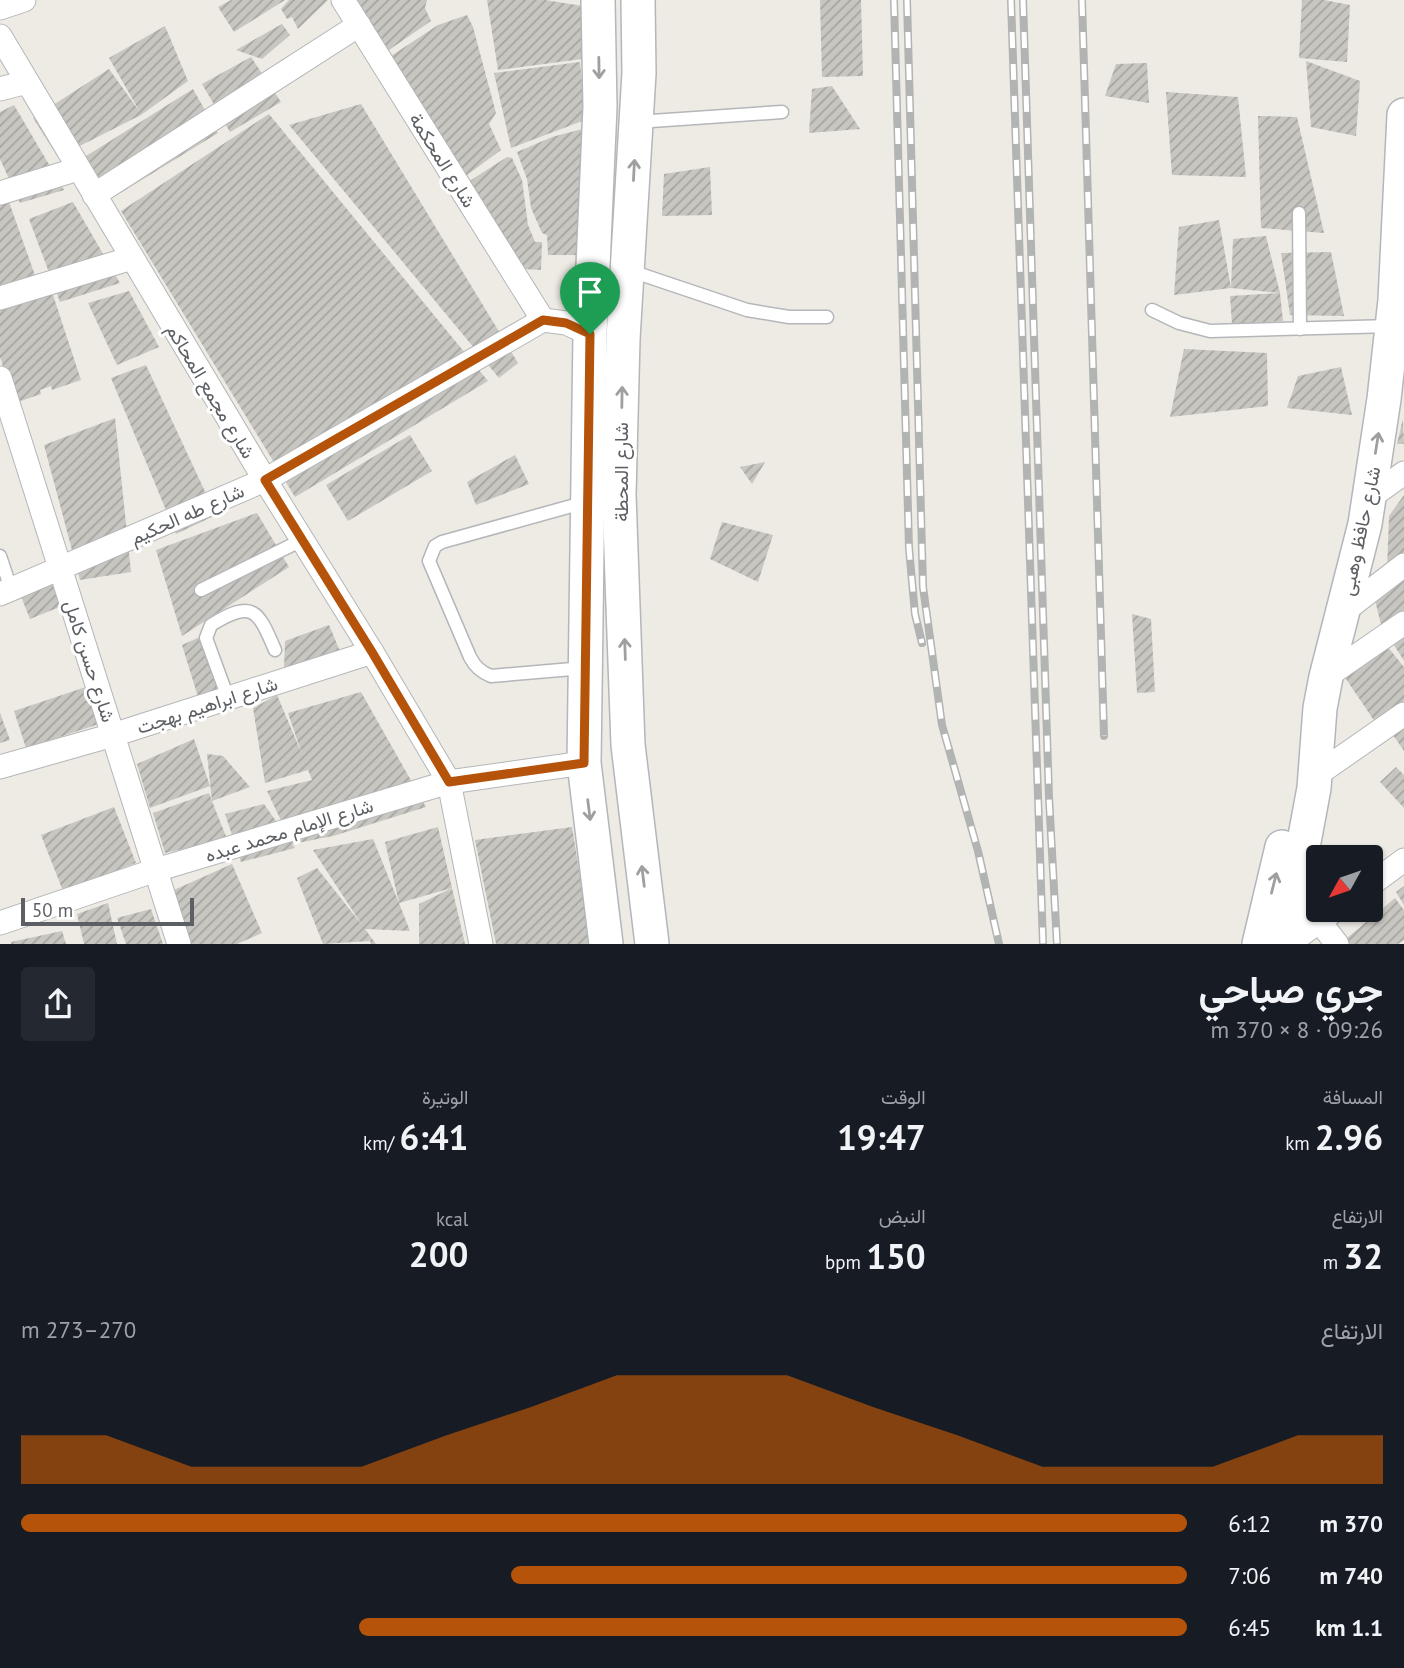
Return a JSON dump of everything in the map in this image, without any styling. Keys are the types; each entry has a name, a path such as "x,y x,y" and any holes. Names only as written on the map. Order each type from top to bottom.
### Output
{"main road":[{"name":"شارع المحطة","path":"598,0 600,107 590,334 584,763 606,943"},
{"name":"شارع المحطة","path":"639,0 636,122 623,338 620,495 628,745 652,943"},
{"name":"شارع حافظ وهبى","path":"1286,943 1315,776 1323,692 1365,524 1384,399 1400,274 1404,115"},
{"path":"586,583 629,943"},
{"path":"1259,943 1323,692"}],"street":[{"path":"0,8 24,0"},
{"name":"شارع المحكمة","path":"343,0 543,320"},
{"path":"94,195 359,25"},
{"name":"شارع مجمع المحاكم","path":"0,36 449,782 481,943"},
{"path":"0,89 27,82"},
{"path":"0,193 78,169"},
{"path":"0,298 132,258"},
{"path":"543,320 566,323 590,334"},
{"name":"شارع طه الحكيم","path":"6,592 265,480 543,320"},
{"name":"شارع حسن كامل","path":"2,394 179,943"},
{"path":"1368,499 1404,473"},
{"path":"1343,612 1404,565"},
{"path":"1323,692 1404,623"},
{"name":"شارع ابراهيم بهجت","path":"0,767 113,735 372,652"},
{"path":"1315,776 1404,714"},
{"name":"شارع الإمام محمد عبده","path":"0,923 156,870 449,782 584,763"},
{"path":"1383,879 1400,872"},
{"path":"1286,943 1318,922"},
{"path":"1329,922 1337,943"}],"lane":[{"path":"636,122 782,112"},
{"path":"1299,213 1300,329"},
{"path":"628,270 747,310 789,317 827,317"},
{"path":"1152,310 1179,323 1210,331 1392,326"},
{"path":"584,668 491,676 482,672 470,657 429,561 435,546 442,542 587,501"},
{"path":"201,590 302,540"},
{"path":"0,556 6,592"},
{"path":"228,698 206,638 211,625 246,610 253,611 263,621 275,650"}],"building":[{"path":"231,0 285,0 234,32 218,7"},
{"path":"289,0 328,0 298,29 292,17 287,19 281,9"},
{"path":"356,0 427,0 425,8 431,21 386,52"},
{"path":"487,0 545,0 583,6 582,59 498,70"},
{"path":"820,0 861,0 863,76 822,77"},
{"path":"1302,0 1324,0 1350,5 1347,62 1299,58"},
{"path":"467,15 473,27 496,113 489,124 501,150 463,178 391,56 438,25"},
{"path":"282,24 290,35 262,59 236,50"},
{"path":"165,26 188,81 141,115 58,157 33,118 109,69 140,112 109,58"},
{"path":"251,57 281,102 230,132 202,84"},
{"path":"1306,61 1360,81 1356,136 1311,127"},
{"path":"580,62 585,120 511,148 494,73"},
{"path":"1147,63 1149,103 1105,96 1116,64"},
{"path":"832,86 860,129 809,133 812,89"},
{"path":"193,89 218,133 109,200 83,158"},
{"path":"1166,92 1238,97 1246,177 1172,175"},
{"path":"361,104 518,363 499,378 289,125"},
{"path":"14,105 64,190 20,203 0,159 0,112"},
{"path":"269,114 488,381 295,497 121,211"},
{"path":"1258,116 1297,117 1324,233 1261,228"},
{"path":"586,128 588,255 548,255 547,235 542,233 531,208 527,179 517,152 552,137"},
{"path":"507,157 512,158 522,180 528,225 535,242 542,242 541,270 524,269 468,182"},
{"path":"710,167 712,215 662,216 664,174"},
{"path":"9,202 37,281 0,294 0,205"},
{"path":"73,202 120,283 60,302 29,219"},
{"path":"1219,220 1231,288 1174,295 1179,227"},
{"path":"1266,236 1280,293 1231,288 1233,239"},
{"path":"1331,252 1344,316 1290,315 1281,253"},
{"path":"129,291 159,347 117,365 88,303"},
{"path":"52,292 81,380 52,390 51,386 40,390 41,394 15,403 0,357 0,310"},
{"path":"1280,293 1283,321 1232,324 1230,296"},
{"path":"1184,349 1267,353 1268,406 1170,417"},
{"path":"146,365 216,515 176,534 111,378"},
{"path":"1341,367 1352,415 1287,408 1298,376"},
{"path":"115,418 131,572 80,580 44,445"},
{"path":"1403,419 1404,444 1397,444"},
{"path":"410,435 432,471 348,521 326,485"},
{"path":"515,455 529,484 476,505 467,482"},
{"path":"765,462 752,484 740,467"},
{"path":"1404,495 1404,556 1387,569 1389,516"},
{"path":"257,513 289,567 182,636 156,550"},
{"path":"722,522 773,535 758,582 710,559"},
{"path":"1404,573 1404,618 1384,637 1375,600"},
{"path":"51,581 62,606 30,619 20,594"},
{"path":"1132,614 1151,619 1155,692 1137,693"},
{"path":"329,625 342,656 284,668 285,641"},
{"path":"1404,633 1404,661 1392,642"},
{"path":"200,637 224,706 203,713 182,645"},
{"path":"1387,646 1404,667 1404,704 1375,722 1342,673"},
{"path":"86,687 99,724 26,748 14,711"},
{"path":"361,692 426,807 333,836 292,844 267,791 312,780 308,770 265,783 253,708 277,695 302,754 288,713"},
{"path":"0,713 10,740 0,743"},
{"path":"1404,726 1404,751 1393,735"},
{"path":"194,739 210,786 150,808 137,764"},
{"path":"207,754 223,756 250,787 212,801"},
{"path":"1396,767 1404,775 1404,808 1380,782"},
{"path":"209,793 227,839 165,853 153,813"},
{"path":"264,804 295,848 241,862 225,814"},
{"path":"114,807 136,863 63,891 41,835"},
{"path":"438,827 452,888 399,903 385,842"},
{"path":"572,827 591,944 496,944 475,840"},
{"path":"373,839 410,931 365,929 376,944 371,944 370,941 323,944 297,878 317,868 362,925 313,850"},
{"path":"232,864 262,933 237,944 191,944 174,890"},
{"path":"1404,886 1404,905 1396,892"},
{"path":"452,888 465,944 419,944 419,904"},
{"path":"1395,898 1404,910 1404,940 1398,944 1340,944 1366,922 1383,922 1383,908"},
{"path":"108,903 117,944 84,944 77,914"},
{"path":"151,909 163,944 126,944 117,918"},
{"path":"62,931 66,944 11,944 11,942"}],"railway":[{"path":"894,0 909,548 915,614 922,643"},
{"path":"907,0 923,587 942,725 978,851 999,944"},
{"path":"1011,0 1043,944"},
{"path":"1023,0 1049,797 1057,944"},
{"path":"1082,0 1104,736"}],"route":[{"path":"543,320 566,323 590,334 584,763 449,782 265,480 543,320"}]}
